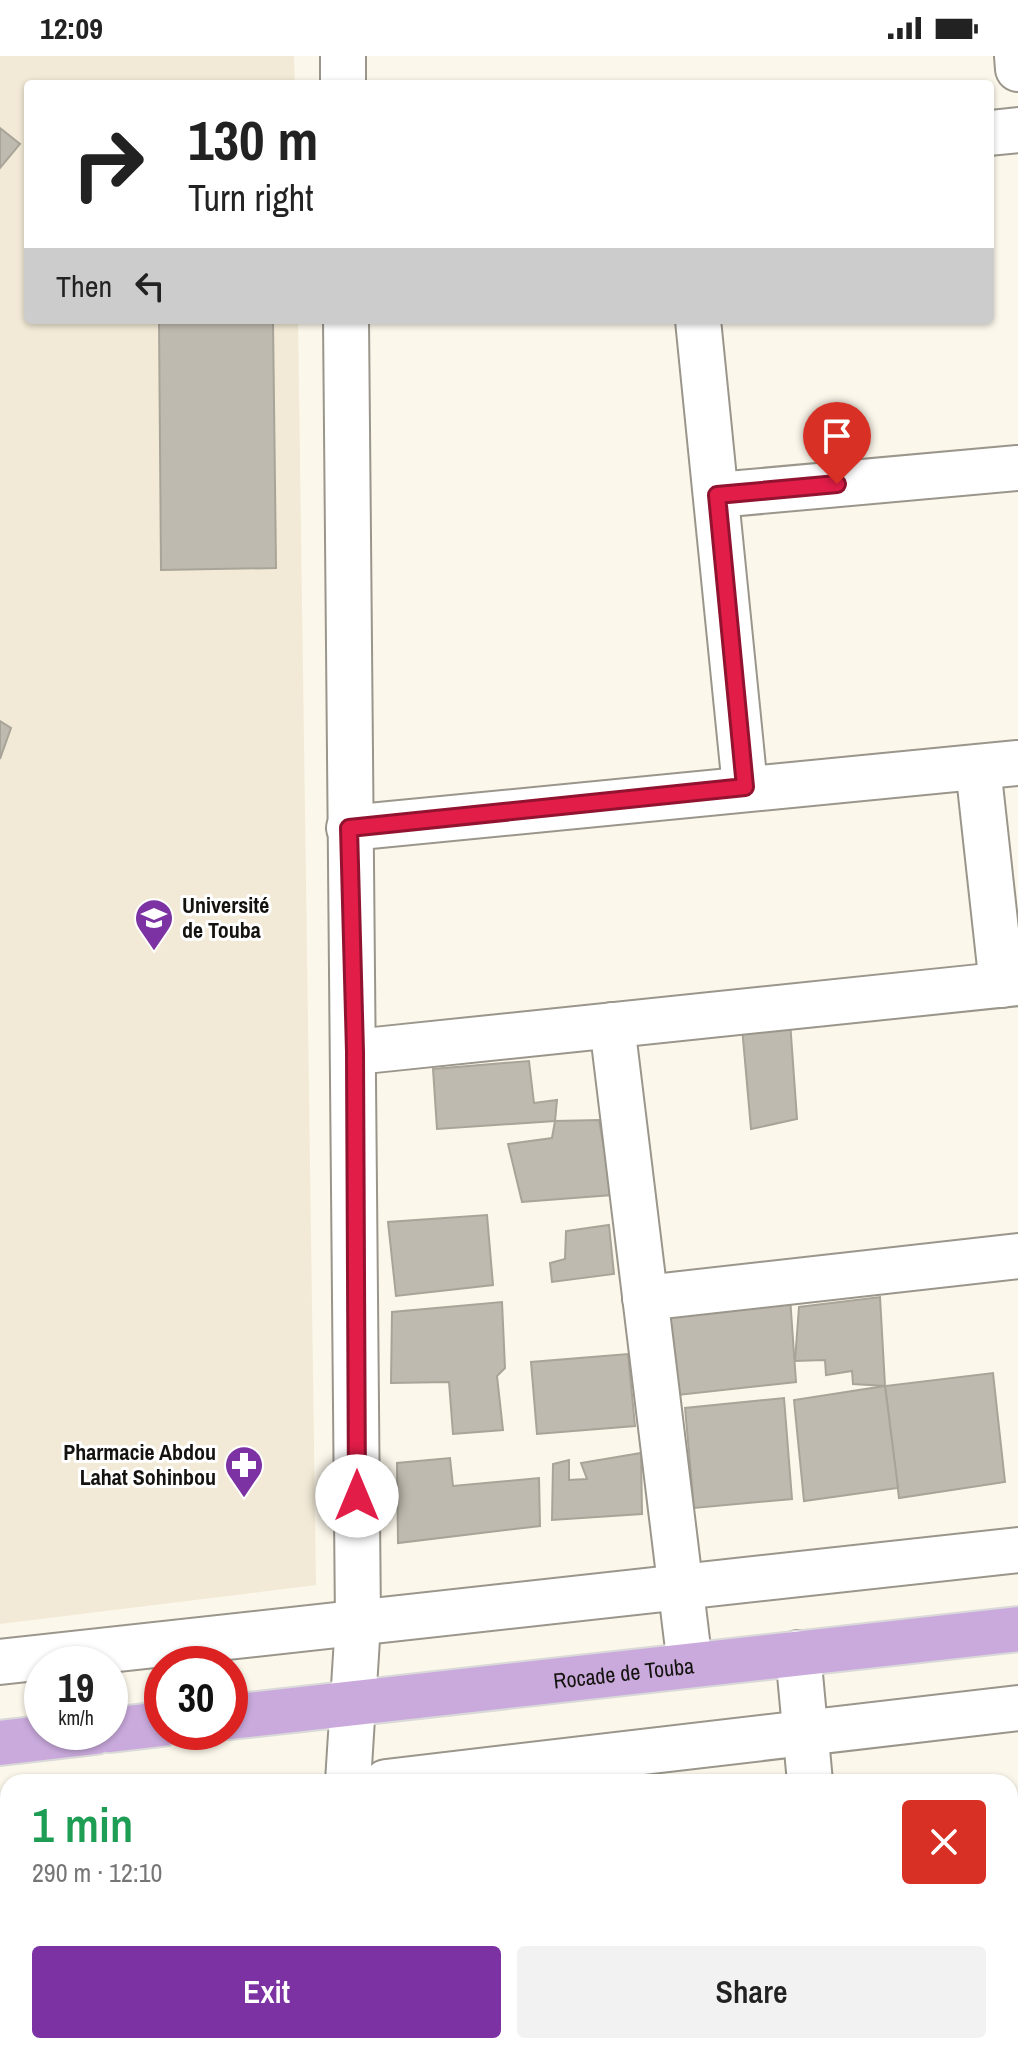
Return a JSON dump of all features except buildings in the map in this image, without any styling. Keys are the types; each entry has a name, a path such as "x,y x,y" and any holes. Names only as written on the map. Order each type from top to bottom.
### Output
{"main road":[{"name":"Rocade de Touba","path":"248,1715 1018,1629"},
{"path":"0,1743 24,1740"}],"street":[{"path":"343,56 343,80"},
{"path":"1017,56 1018,69"},
{"path":"994,133 1018,130"},
{"path":"346,324 358,1623 349,1774"},
{"path":"698,324 745,787"},
{"path":"717,495 1018,468"},
{"path":"349,828 745,787 998,765 1010,984 355,1052"},
{"path":"612,1025 678,1587 690,1665"},
{"path":"645,1298 1018,1256"},
{"path":"0,1662 1018,1550"},
{"path":"798,1653 809,1774"},
{"path":"456,1774 1018,1708"}],"shaded area":[{"name":"Université de Touba","path":"0,56 294,56 295,80 24,80 24,324 298,324 316,1585 0,1624"}],"place":[{"name":"Université de Touba","path":"154,952"},
{"name":"Pharmacie Abdou Lahat Sohinbou","path":"244,1499"}],"route":[{"path":"357,1496 355,1052 349,828 745,787 717,495 837,484"}]}
